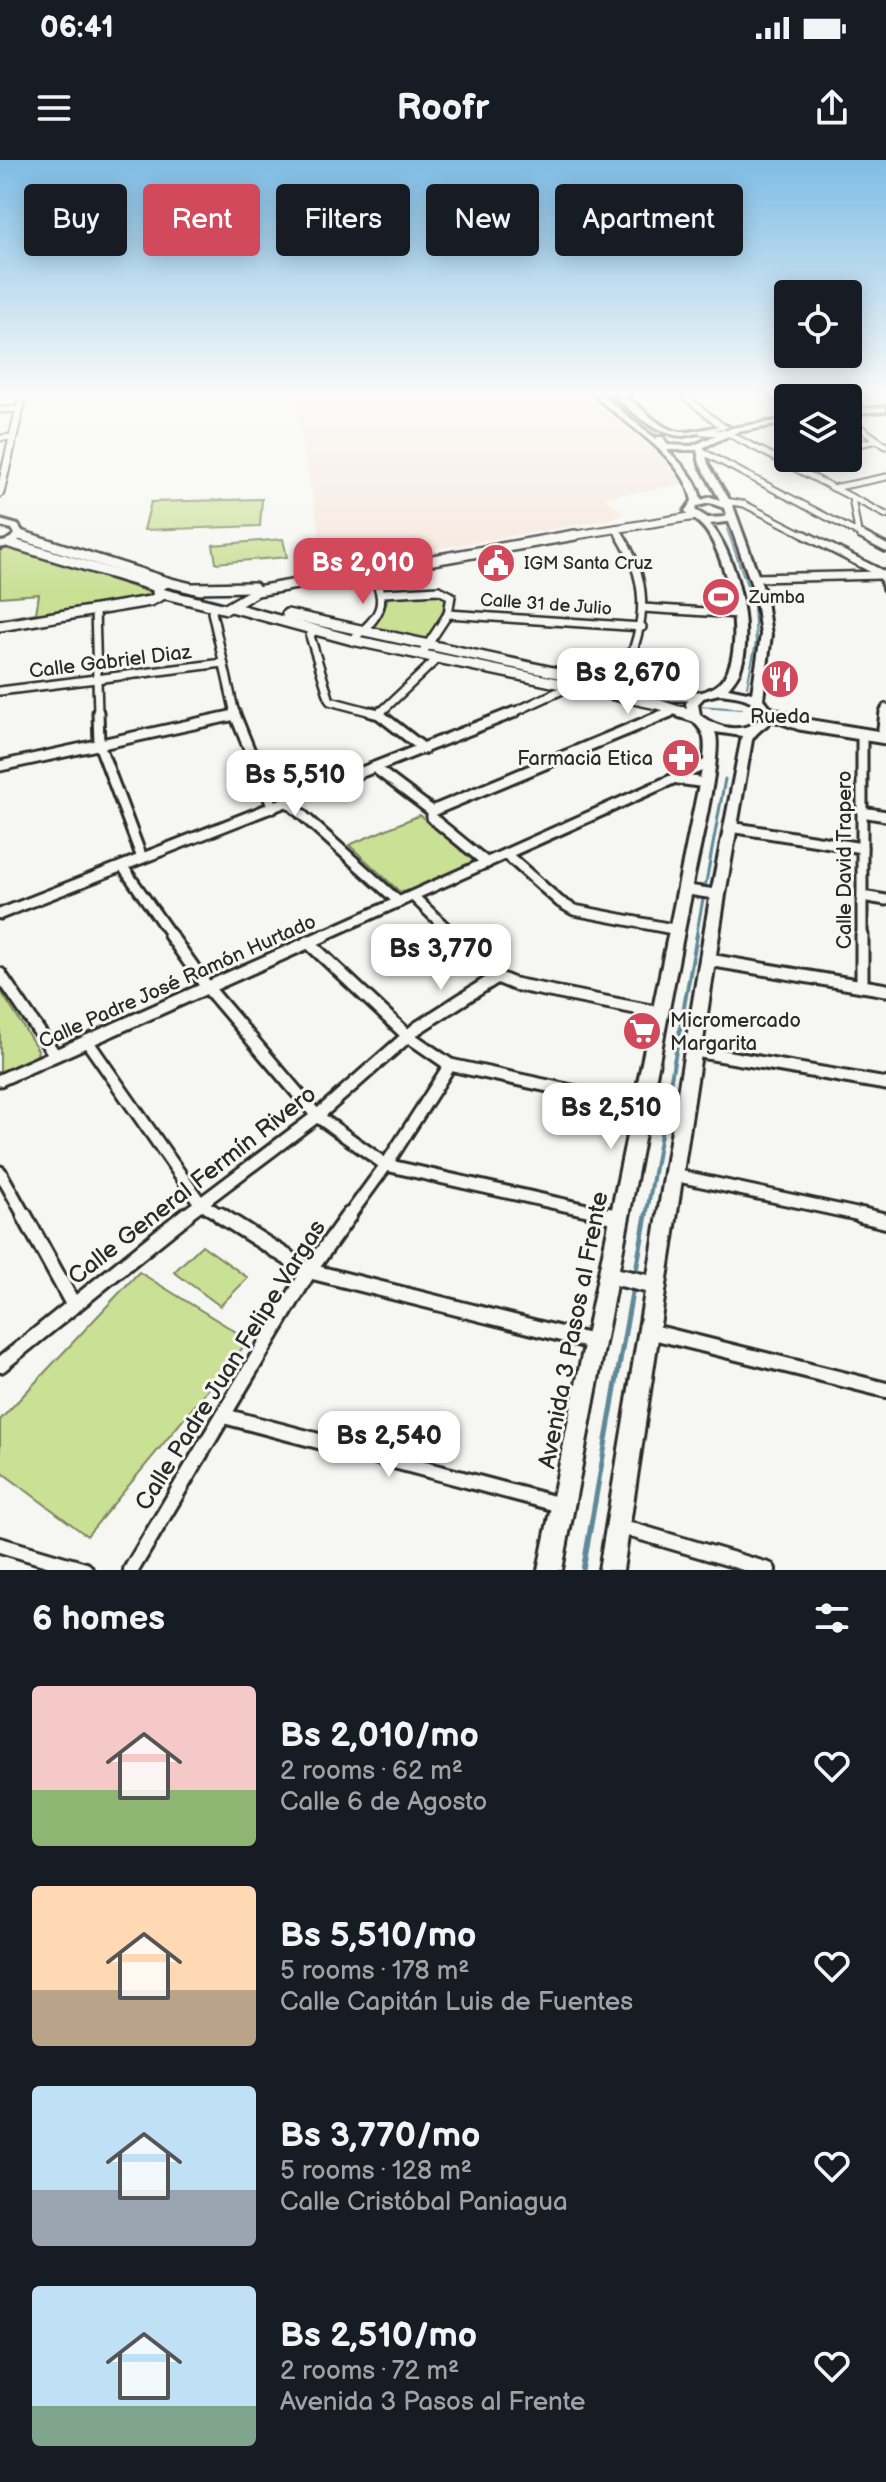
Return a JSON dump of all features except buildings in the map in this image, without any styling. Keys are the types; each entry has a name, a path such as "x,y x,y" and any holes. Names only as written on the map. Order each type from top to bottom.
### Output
{"main road":[{"path":"674,461 698,495 696,511 713,532 738,614 738,658 730,679 719,691"},
{"path":"703,461 728,507 760,594 766,635 757,700"},
{"path":"696,511 711,500 728,507"},
{"path":"696,511 718,521 728,519 728,507"},
{"path":"0,523 15,527 20,535 5,544"},
{"path":"755,729 722,730 699,720 692,703 699,696 719,691 739,693 757,700 769,713"},
{"name":"Avenida 3 Pasos al Frente","path":"550,1570 593,1342 615,1276 620,1218 678,930 701,892 730,827 746,740 765,723 769,713"},
{"name":"Avenida 3 Pasos al Frente","path":"611,1570 648,1331 650,1284 674,1175 709,960 701,892 706,783 712,738 699,720"},
{"path":"615,1276 650,1284"}],"street":[{"path":"1,488 7,461"},
{"path":"725,461 886,548"},
{"path":"802,472 886,515"},
{"path":"833,488 886,477"},
{"path":"852,498 858,532"},
{"path":"728,507 744,504 885,575"},
{"path":"5,544 214,608 235,604 257,591 677,517 696,511"},
{"path":"194,588 248,588 696,511"},
{"path":"615,528 638,566 643,587 642,627 634,655 618,687"},
{"path":"20,535 194,588 314,630 357,636"},
{"path":"357,636 381,608 384,593 370,571"},
{"path":"754,578 885,575"},
{"path":"885,575 886,588"},
{"path":"0,626 150,601 167,582"},
{"path":"384,593 439,590 451,596 448,614 424,651"},
{"path":"235,604 424,651 663,696 699,696"},
{"path":"214,608 235,715 273,808"},
{"path":"643,608 738,614"},
{"path":"95,610 99,744 142,858"},
{"name":"Calle 31 de Julio","path":"448,614 642,627"},
{"path":"314,630 310,636 330,701 379,714 424,749"},
{"path":"424,651 437,659 675,710 699,720"},
{"path":"379,714 437,659"},
{"name":"Calle Gabriel Diaz","path":"0,691 223,663"},
{"path":"0,914 424,749 584,680"},
{"path":"769,713 800,724 884,737 886,708"},
{"path":"432,811 675,710"},
{"path":"0,766 235,715"},
{"path":"755,729 800,724"},
{"name":"Calle David Trapero","path":"862,734 862,986"},
{"name":"Calle Padre José Ramón Hurtado","path":"0,1080 709,763"},
{"path":"375,768 432,811"},
{"path":"675,779 706,783"},
{"path":"289,803 399,902"},
{"path":"432,811 432,818 439,825 487,863"},
{"path":"862,812 886,816"},
{"path":"730,827 862,848"},
{"path":"506,854 560,902 574,910 678,930"},
{"path":"123,867 207,987 317,1116 386,1165 620,1218"},
{"path":"413,896 497,977 514,984 661,1013"},
{"path":"862,896 886,900"},
{"path":"308,942 408,1036 450,1065 642,1106"},
{"path":"709,960 886,990"},
{"path":"0,974 55,1055"},
{"name":"Calle General Fermín Rivero","path":"0,1365 200,1203 317,1116 408,1036 497,977"},
{"path":"87,1041 200,1203 309,1271 593,1342"},
{"path":"695,1051 886,1084"},
{"name":"Calle Padre Juan Felipe Vargas","path":"131,1570 309,1271 386,1165 450,1065"},
{"path":"0,1172 74,1306"},
{"path":"674,1175 886,1221"},
{"path":"648,1331 886,1390"},
{"path":"224,1416 563,1506"},
{"path":"618,1526 768,1570"},
{"path":"0,1545 85,1570"}],"shaded area":[{"path":"306,461 664,461 683,485 604,497 624,514 607,520 326,567"}],"green space":[{"path":"262,499 260,526 144,530 151,502"},
{"path":"283,539 287,557 216,563 213,545"},
{"path":"0,548 13,548 152,593 145,599 0,623 0,619 36,613 39,594 0,597"},
{"path":"435,592 446,595 445,602 426,644 367,631 384,610 388,597"},
{"path":"420,815 476,863 407,892 399,891 349,845"},
{"path":"0,990 38,1050 36,1060 0,1077"},
{"path":"202,1245 248,1278 220,1306 174,1272"},
{"path":"139,1272 249,1340 87,1536 0,1471 0,1420"}],"waterway":[{"path":"755,482 861,538"},
{"path":"727,529 754,605 756,643 747,686"},
{"path":"61,553 77,558"},
{"path":"172,588 228,603"},
{"path":"310,624 351,634"},
{"path":"364,637 380,641"},
{"path":"603,688 634,694"},
{"path":"662,700 675,702"},
{"path":"699,706 742,709"},
{"path":"696,937 725,779"},
{"path":"646,1217 697,935"},
{"path":"635,1276 646,1215"},
{"path":"583,1570 633,1287"}],"place":[{"name":"IGM Santa Cruz","path":"496,563"},
{"name":"Zumba","path":"721,597"},
{"name":"Rueda","path":"780,679"},
{"name":"Farmacia Etica","path":"681,758"},
{"name":"Micromercado Margarita","path":"642,1031"}]}
